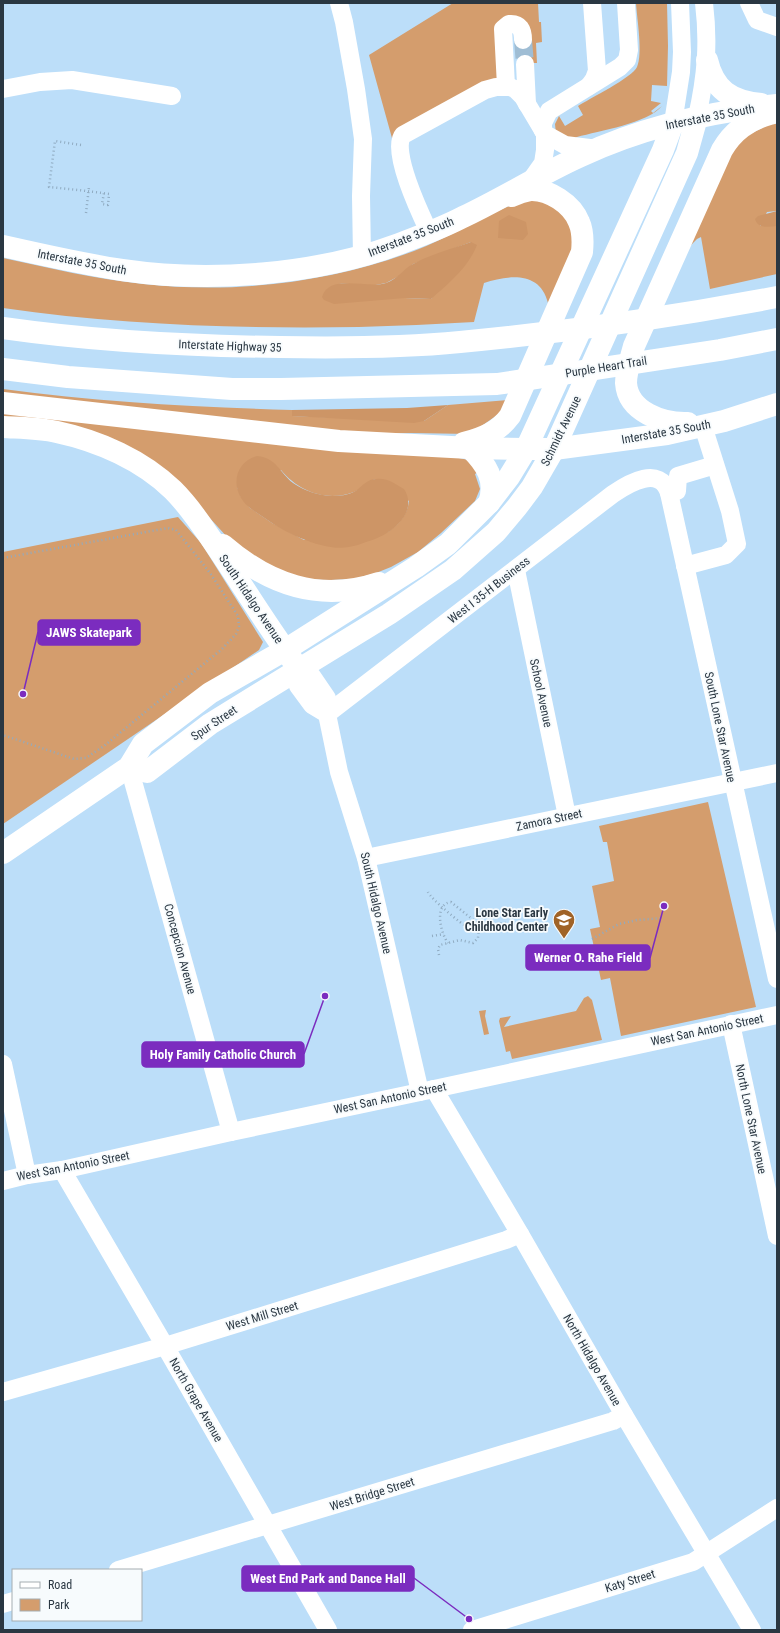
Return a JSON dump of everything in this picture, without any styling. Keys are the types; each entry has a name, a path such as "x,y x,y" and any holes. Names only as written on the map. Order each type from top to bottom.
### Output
{"main road":[{"path":"707,60 714,80 727,94 742,100 776,108"},
{"name":"Interstate 35 South","path":"3,246 123,270 192,276 235,276 320,265 362,256 397,245 429,232 462,218 531,180 599,148 641,132 697,117 776,108"},
{"path":"714,423 664,422 650,416 641,410 632,399 627,389 626,382 628,370 634,346 722,150 733,134 742,126 776,108"},
{"name":"Schmidt Avenue","path":"299,669 389,614 431,586 470,556 496,532 532,487 554,449 687,153 697,117"},
{"name":"Schmidt Avenue","path":"285,650 416,567 448,544 490,503 509,477 526,449 660,156 673,123"},
{"path":"460,448 497,430 510,416 579,262 583,244 581,228 574,213 556,197 538,191 522,192 462,218"},
{"name":"Interstate Highway 35","path":"3,328 110,339 228,347 370,347 458,342 605,325 717,308 777,297"},
{"name":"Purple Heart Trail","path":"3,369 68,377 225,388 281,389 497,384 720,350 777,339"},
{"name":"Interstate 35 South","path":"3,403 339,441 460,448 526,449 554,449 635,439 714,423 777,404"},
{"path":"3,427 56,432 89,441 133,461 160,479 173,490 204,528 241,560 256,570 289,585 305,589 334,592 362,589 380,583 416,567"},
{"path":"460,448 482,461 490,475 493,489 490,503"},
{"name":"South Hidalgo Avenue","path":"204,528 299,669"},
{"name":"Spur Street","path":"3,853 130,767 143,744 210,692 285,650"},
{"name":"Spur Street","path":"130,767 147,772 210,724 299,669"}],"street":[{"path":"339,3 344,22 356,89 363,139 361,196 362,256"},
{"path":"589,86 594,79 596,71 592,3"},
{"path":"531,180 543,163 545,150 542,122 549,111 620,67 626,60 629,50 626,3"},
{"name":"Schmidt Avenue","path":"673,123 682,52 680,3"},
{"name":"Schmidt Avenue","path":"697,117 707,60 704,3"},
{"path":"749,3 756,20 777,27"},
{"path":"506,86 503,29 509,24 518,25 521,28 523,40"},
{"path":"525,64 527,104"},
{"path":"3,89 40,82 72,80 172,96"},
{"path":"429,232 412,193 400,153 401,138 403,135 485,90 496,86 506,86 515,89 527,104 544,132 565,145 599,148"},
{"path":"685,566 726,555 737,544 730,511 716,465 714,423"},
{"path":"669,493 677,491 678,476 716,465"},
{"name":"West I 35-H Business","path":"327,714 623,488 646,478 657,479"},
{"name":"South Lone Star Avenue","path":"657,479 665,485 669,493 777,979"},
{"name":"School Avenue","path":"516,570 567,816"},
{"name":"South Hidalgo Avenue","path":"299,669 312,676 327,698 327,714 339,772 366,858 427,1091"},
{"name":"Concepcion Avenue","path":"130,767 231,1132"},
{"name":"Zamora Street","path":"366,858 777,773"},
{"name":"West San Antonio Street","path":"3,1181 27,1175 62,1170 231,1132 777,1015"},
{"name":"North Lone Star Avenue","path":"730,1024 777,1236"},
{"path":"3,1064 27,1175"},
{"name":"North Hidalgo Avenue","path":"427,1091 520,1234 624,1415 752,1630"},
{"name":"North Grape Avenue","path":"62,1170 328,1630"},
{"name":"West Mill Street","path":"3,1392 165,1346 506,1240 520,1234"},
{"name":"West Bridge Street","path":"121,1569 269,1526 613,1421 624,1415"},
{"name":"Katy Street","path":"472,1630 693,1562 777,1508"}],"path":[{"path":"80,145 55,141 53,167 49,187 104,193 109,194 108,205 102,204 104,193"},
{"path":"86,213 89,187"},
{"path":"3,558 168,528 176,530 210,574 238,616 239,626 236,634 222,649 104,746 86,758 74,759 3,735"},
{"path":"428,892 428,894 468,928 485,930 502,923 521,928 525,927"},
{"path":"439,955 439,946 463,940 475,942 478,938 479,930 477,923 454,904 447,902 439,914 448,943"},
{"path":"592,939 619,924 637,920 663,918"},
{"path":"432,936 444,934"}],"green space":[{"path":"453,3 538,3 542,42 536,43 537,63 531,63 529,39 515,17 500,78 395,149 369,55"},
{"path":"636,3 667,3 667,86 652,85 651,101 661,103 651,111 653,113 662,106 655,112 646,117 635,122 577,137 571,140 556,134 555,124 559,116 565,126 583,115 578,106 619,82 637,67 640,54 640,45"},
{"path":"770,124 777,124 777,211 767,212 760,226 777,226 777,274 710,289 701,237 690,246 734,142"},
{"path":"524,200 546,201 566,215 576,237 553,302 548,303 544,293 538,285 531,280 513,277 494,280 484,283 474,322 359,327 181,325 47,314 3,308 3,258 90,276 143,284 212,288 280,283 348,271 414,251","holes":["471,242 431,299 405,298 339,283 370,286 386,283 399,276 413,264"]},
{"path":"3,389 39,394 147,403 292,410 292,416 424,421 448,405 508,400 503,411 470,434 355,434 3,396"},
{"path":"3,413 459,458 468,460 480,471 475,474 480,489 475,501 441,533 418,552 391,567 354,579 294,579 238,549 187,493 167,474 3,416","holes":["281,470 288,478 314,493 334,496 354,492 375,479 409,501 408,506 402,519 388,532 304,540 272,523 250,508 241,497 237,487"]},
{"path":"178,517 201,543 263,642 259,650 3,824 3,552"},
{"path":"708,802 756,1007 621,1036 610,978 601,980 590,929 600,927 592,886 614,881 607,842 603,842 599,826"},
{"path":"588,996 592,1000 602,1040 512,1059 510,1051 506,1052 499,1021 500,1018 511,1016 504,1027 576,1011 584,998"},
{"path":"486,1010 485,1016 489,1034 484,1035 479,1011"}],"shaded area":[{"path":"777,211 777,226 764,227 756,222 755,219 758,216"},
{"path":"509,215 526,222 528,234 523,240 498,238 499,221"},
{"path":"471,242 477,245 469,261 445,287 431,299 405,298 334,304 324,300 322,297 326,290 332,286 340,284 386,283 420,260"},
{"path":"448,405 424,421 414,423 292,416 292,410 407,408"},
{"path":"257,456 264,457 269,460 296,485 308,491 323,495 338,496 348,494 357,490 370,480 387,480 404,489 408,498 408,508 404,516 395,527 375,539 356,546 339,548 317,544 284,530 255,512 243,501 238,492 238,472 245,462"}],"tunnel":[{"path":"523,40 525,64"}],"place":[{"name":"JAWS Skatepark","path":"23,694"},
{"name":"Werner O. Rahe Field","path":"664,906"},
{"name":"Lone Star Early Childhood Center","path":"564,940"},
{"name":"Holy Family Catholic Church","path":"325,996"},
{"name":"West End Park and Dance Hall","path":"469,1619"}]}
